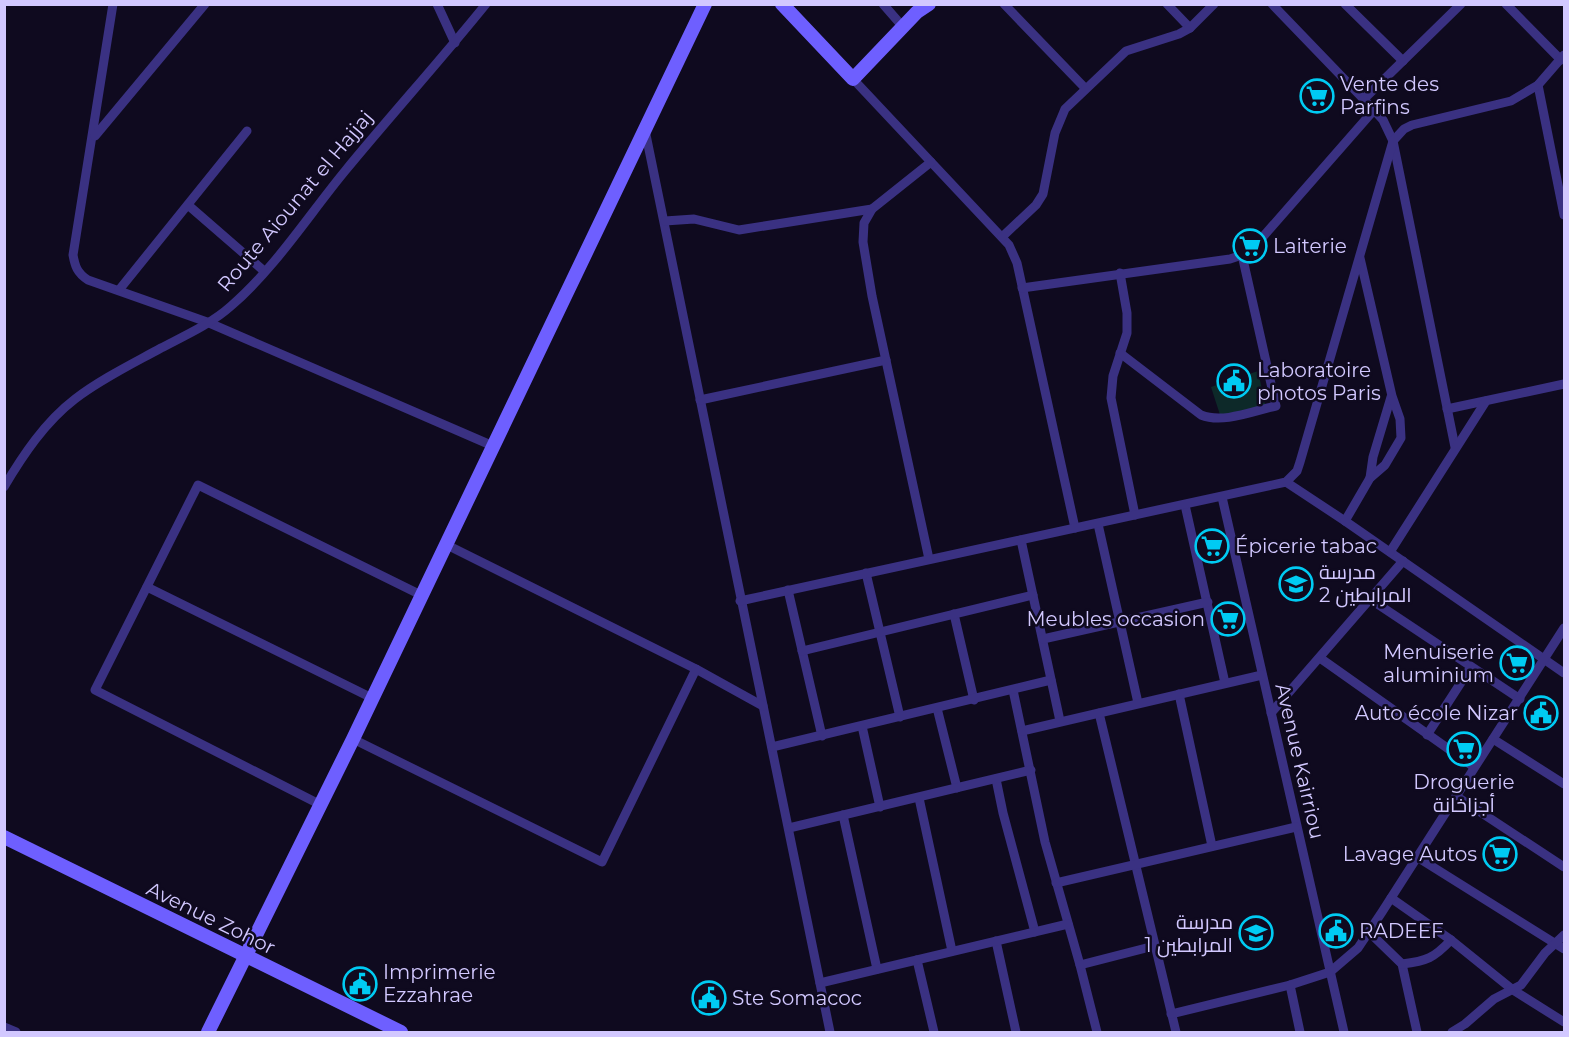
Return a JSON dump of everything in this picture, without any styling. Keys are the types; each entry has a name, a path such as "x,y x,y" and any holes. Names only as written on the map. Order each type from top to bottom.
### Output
{"street":[{"path":"113,4 73,255 79,274 87,280 207,322 493,446"},
{"path":"93,138 205,4"},
{"path":"437,4 455,43"},
{"name":"Route Aiounat el Hajjaj","path":"4,487 38,437 74,400 97,384 230,307 264,271 486,4"},
{"path":"208,1032 321,805 705,4"},
{"path":"782,4 1009,245 1017,262 1075,528"},
{"path":"883,4 903,27"},
{"path":"853,79 916,12 929,4"},
{"path":"1004,4 1085,88"},
{"path":"1167,4 1190,28"},
{"path":"1002,237 1036,205 1043,194 1059,119 1065,109 1126,51 1173,37 1190,28 1214,4"},
{"path":"1272,4 1383,120 1393,141 1455,447"},
{"path":"1345,4 1402,61"},
{"path":"1364,99 1461,4"},
{"path":"740,601 1286,482 1297,471 1393,141 1404,129 1413,125 1511,100 1538,85 1563,57 1506,4"},
{"path":"1538,85 1564,212"},
{"path":"1022,288 1230,259 1242,255 1261,239 1374,110"},
{"path":"645,130 830,1032"},
{"path":"119,290 247,131"},
{"path":"929,559 872,296 863,242 864,223 872,209 931,162"},
{"path":"188,205 264,271"},
{"path":"665,221 694,219 739,230 872,209"},
{"path":"1120,353 1201,415 1221,418 1276,406 1242,255"},
{"path":"1345,521 1370,478 1385,465 1401,438 1400,419 1392,396 1359,257"},
{"path":"1120,273 1127,313 1127,333 1113,376 1111,398 1136,515"},
{"path":"700,400 886,360"},
{"path":"1447,409 1564,384"},
{"path":"1370,478 1373,457 1392,396"},
{"path":"1390,552 1486,401"},
{"path":"1286,482 1564,673"},
{"path":"321,805 95,690 198,485 421,595"},
{"name":"Avenue Kairriou","path":"1222,497 1344,1032"},
{"path":"1185,505 1226,683"},
{"path":"1098,524 1138,703"},
{"path":"1021,540 1060,721"},
{"path":"445,544 696,669 763,706"},
{"path":"1271,713 1403,561"},
{"path":"866,573 900,717"},
{"path":"147,587 372,698"},
{"path":"788,590 822,736"},
{"path":"802,651 1033,596"},
{"path":"1370,599 1520,699"},
{"path":"1043,639 1208,602"},
{"path":"954,614 974,700"},
{"path":"1171,1014 1290,986 1330,972 1358,948 1564,628"},
{"path":"1320,658 1474,767"},
{"path":"1427,735 1471,667"},
{"path":"352,739 602,862 696,669"},
{"path":"1022,731 1262,675"},
{"path":"772,747 1052,680"},
{"path":"1013,690 1045,842 1097,1032"},
{"path":"1179,694 1212,846"},
{"path":"937,708 957,789"},
{"path":"1099,713 1176,1032"},
{"path":"862,726 880,807"},
{"path":"1493,739 1564,784"},
{"path":"789,828 1031,770"},
{"path":"996,779 1013,855 1035,932"},
{"path":"1456,796 1564,867"},
{"path":"919,798 952,951"},
{"path":"843,815 877,969"},
{"path":"1056,883 1296,827"},
{"name":"Avenue Zohor","path":"4,837 401,1032"},
{"path":"1417,857 1564,949"},
{"path":"1391,898 1451,940 1512,990 1564,1022"},
{"path":"820,983 1068,924"},
{"path":"1368,932 1402,964 1417,1032"},
{"path":"1452,1032 1494,999 1521,985 1564,935"},
{"path":"1402,964 1428,960 1451,940"},
{"path":"996,941 1016,1032"},
{"path":"1080,965 1154,946"},
{"path":"917,960 934,1032"},
{"path":"1290,986 1300,1032"},
{"path":"4,1027 16,1032"}],"green space":[{"path":"1258,371 1266,408 1221,418 1211,387"}],"place":[{"name":"Vente des Parfins","path":"1317,96"},
{"name":"Laiterie","path":"1250,246"},
{"name":"Laboratoire photos Paris","path":"1234,381"},
{"name":"Épicerie tabac","path":"1212,546"},
{"name":"مدرسة المرابطين 2","path":"1296,584"},
{"name":"Meubles occasion","path":"1228,619"},
{"name":"Menuiserie aluminium","path":"1517,663"},
{"name":"Auto école Nizar","path":"1541,713"},
{"name":"Droguerie أجزاخانة","path":"1464,749"},
{"name":"Lavage Autos","path":"1500,854"},
{"name":"RADEEF","path":"1336,931"},
{"name":"مدرسة المرابطين 1","path":"1256,933"},
{"name":"Imprimerie Ezzahrae","path":"360,984"},
{"name":"Ste Somacoc","path":"709,998"}]}
